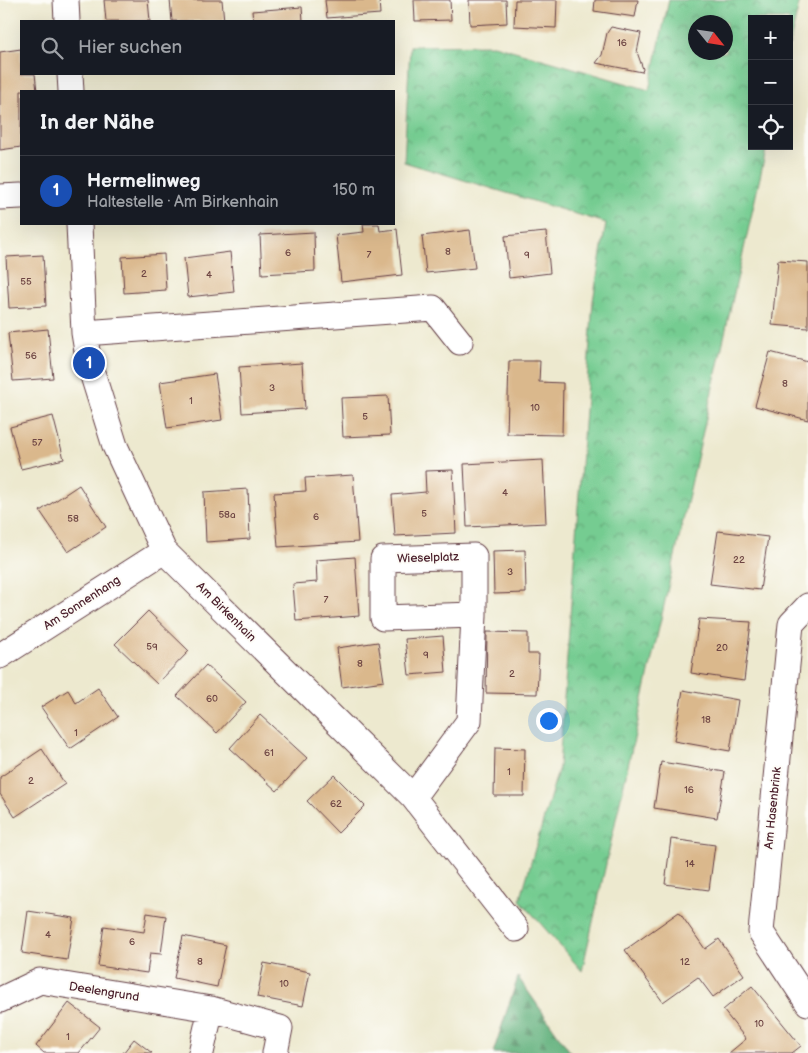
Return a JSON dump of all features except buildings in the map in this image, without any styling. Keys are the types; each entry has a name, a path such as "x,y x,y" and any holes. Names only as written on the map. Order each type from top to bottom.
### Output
{"street":[{"path":"66,0 67,20"},
{"path":"70,75 71,90"},
{"path":"0,197 20,196"},
{"name":"Am Birkenhain","path":"79,225 84,333 90,363 115,446 164,551 413,797 516,930"},
{"path":"84,333 433,308 460,342"},
{"name":"Am Sonnenhang","path":"0,656 164,551"},
{"name":"Am Hasenbrink","path":"808,606 791,624 761,932 808,1003"},
{"path":"413,797 469,721 474,615"},
{"name":"Deelengrund","path":"0,1000 40,981 211,1010 280,1028 275,1053"},
{"path":"200,1053 211,1010"}],"green space":[{"path":"669,0 800,0 793,29 793,15 748,15 748,150 766,150 582,971 520,900 559,767 593,301 606,223 404,162 410,46 494,45 649,90"},
{"path":"518,977 571,1053 493,1053"}],"place":[{"name":"Hermelinweg","path":"89,363"}]}
